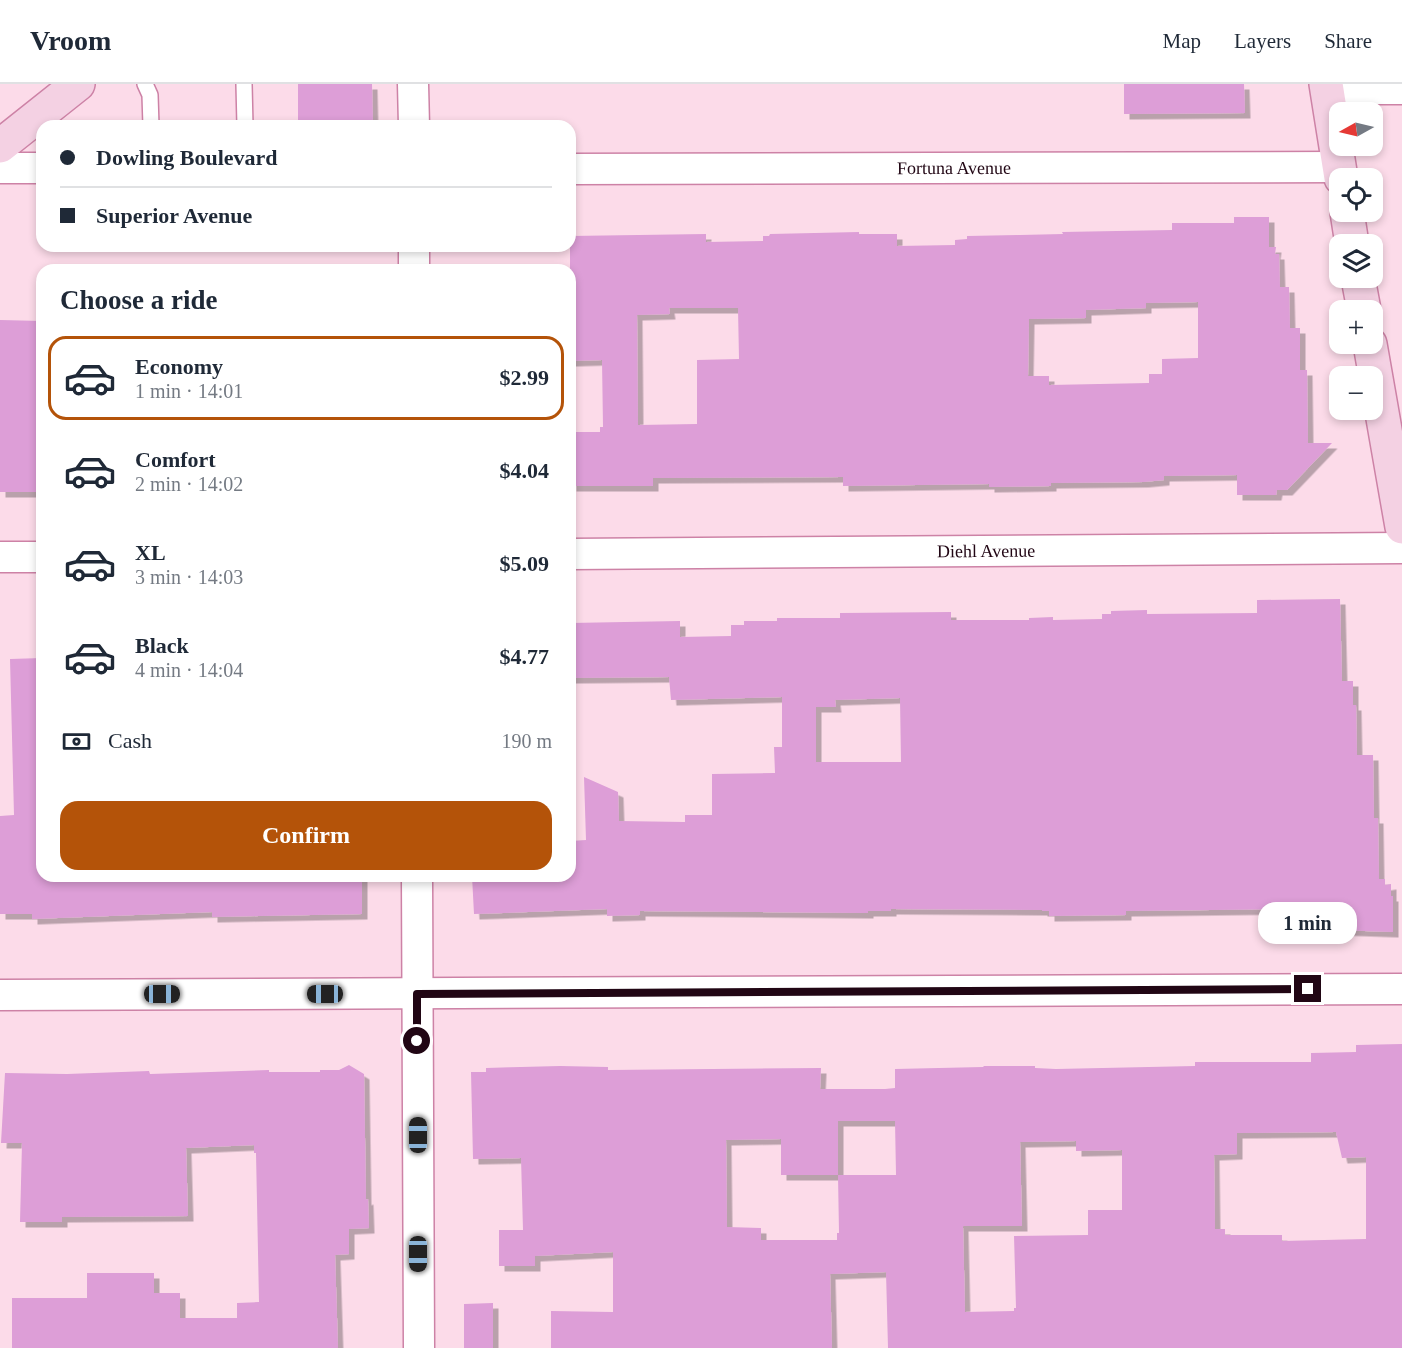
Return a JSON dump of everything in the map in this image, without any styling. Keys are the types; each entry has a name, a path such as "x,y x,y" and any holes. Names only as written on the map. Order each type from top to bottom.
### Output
{"street":[{"path":"0,146 78,84"},
{"path":"413,84 414,120"},
{"path":"1339,168 1326,87 1402,89"},
{"path":"0,168 36,168"},
{"name":"Fortuna Avenue","path":"576,170 1329,173"},
{"path":"1372,354 1402,527"},
{"name":"Diehl Avenue","path":"576,554 1402,548"},
{"path":"0,557 36,557"},
{"path":"417,882 419,1348"},
{"path":"0,995 1402,989"}],"lane":[{"path":"145,84 150,95 151,120"},
{"path":"244,84 245,120"}],"building":[{"path":"298,84 372,84 373,120 298,120"},
{"path":"1124,84 1244,84 1245,113 1124,114"},
{"path":"1234,217 1269,217 1269,247 1276,247 1275,254 1279,254 1280,287 1289,287 1290,328 1300,328 1300,370 1307,370 1308,443 1332,443 1287,490 1277,490 1276,495 1237,495 1237,475 1164,476 1164,480 1143,482 1051,483 1051,486 989,487 989,484 843,486 843,477 653,478 653,486 576,486 576,432 600,432 600,427 603,427 602,360 576,361 576,264 570,264 570,252 576,252 576,236 706,234 706,242 763,241 763,236 770,234 859,232 859,234 897,234 897,246 955,245 955,240 967,239 967,236 1172,230 1172,223 1234,223","holes":["1198,302 1198,358 1162,359 1162,374 1149,374 1149,383 1049,385 1049,376 1028,376 1029,319 1086,318 1086,310 1146,308 1146,303","669,308 738,308 739,359 697,360 697,424 638,425 637,315 670,314"]},
{"path":"0,320 36,321 36,492 0,492"},
{"path":"1340,599 1342,681 1353,681 1357,755 1373,755 1374,818 1378,818 1379,879 1385,879 1385,885 1391,884 1393,932 1337,930 1337,923 1312,924 1312,920 1286,920 1286,909 1126,911 1126,915 1049,916 1049,911 1042,910 891,909 891,911 868,911 868,913 640,911 640,915 607,916 607,909 474,914 472,882 576,882 576,841 586,840 584,777 618,792 619,821 685,822 685,815 712,815 712,774 775,773 774,747 782,747 782,697 671,700 669,677 576,678 576,623 680,621 680,637 731,636 731,625 744,625 744,621 777,621 777,618 840,618 840,613 951,612 951,620 1029,620 1029,618 1053,617 1053,620 1102,619 1102,614 1111,614 1111,611 1147,610 1147,614 1257,613 1257,600","holes":["900,698 901,762 816,762 816,707 836,707 835,700"]},
{"path":"36,658 36,882 362,882 362,914 212,917 212,912 32,919 32,914 0,914 0,816 14,815 10,659"},
{"path":"1402,1044 1402,1348 888,1348 886,1272 830,1274 832,1348 551,1348 551,1311 613,1312 613,1252 535,1256 535,1266 499,1266 499,1230 523,1230 521,1158 473,1159 471,1072 486,1072 486,1068 560,1066 608,1067 608,1070 821,1068 820,1089 885,1089 895,1088 895,1069 1035,1066 1035,1068 1056,1069 1195,1066 1195,1062 1311,1062 1311,1053 1356,1052 1356,1045","holes":["838,1121 895,1121 896,1175 838,1175","1336,1132 1342,1158 1366,1157 1366,1239 1282,1241 1282,1235 1225,1235 1225,1229 1215,1229 1214,1155 1237,1154 1237,1133","781,1139 781,1175 838,1175 839,1233 837,1233 837,1240 761,1240 761,1228 727,1227 726,1140","1076,1141 1076,1151 1122,1150 1122,1210 1088,1210 1088,1235 1014,1236 1016,1308 1014,1311 965,1312 963,1226 1022,1226 1020,1142"]},
{"path":"349,1065 364,1074 366,1200 368,1199 369,1228 349,1229 349,1254 335,1255 338,1348 12,1348 12,1298 87,1298 87,1273 154,1273 154,1293 180,1293 180,1318 237,1318 237,1303 259,1302 256,1153 254,1153 254,1145 186,1148 188,1216 62,1217 62,1222 20,1222 22,1143 1,1143 5,1073 67,1074 149,1071 150,1074 269,1070 269,1072 320,1072 320,1070 339,1070"},
{"path":"493,1303 493,1348 464,1348 464,1304"}],"route":[{"path":"417,1041 417,994 1308,989"}]}
